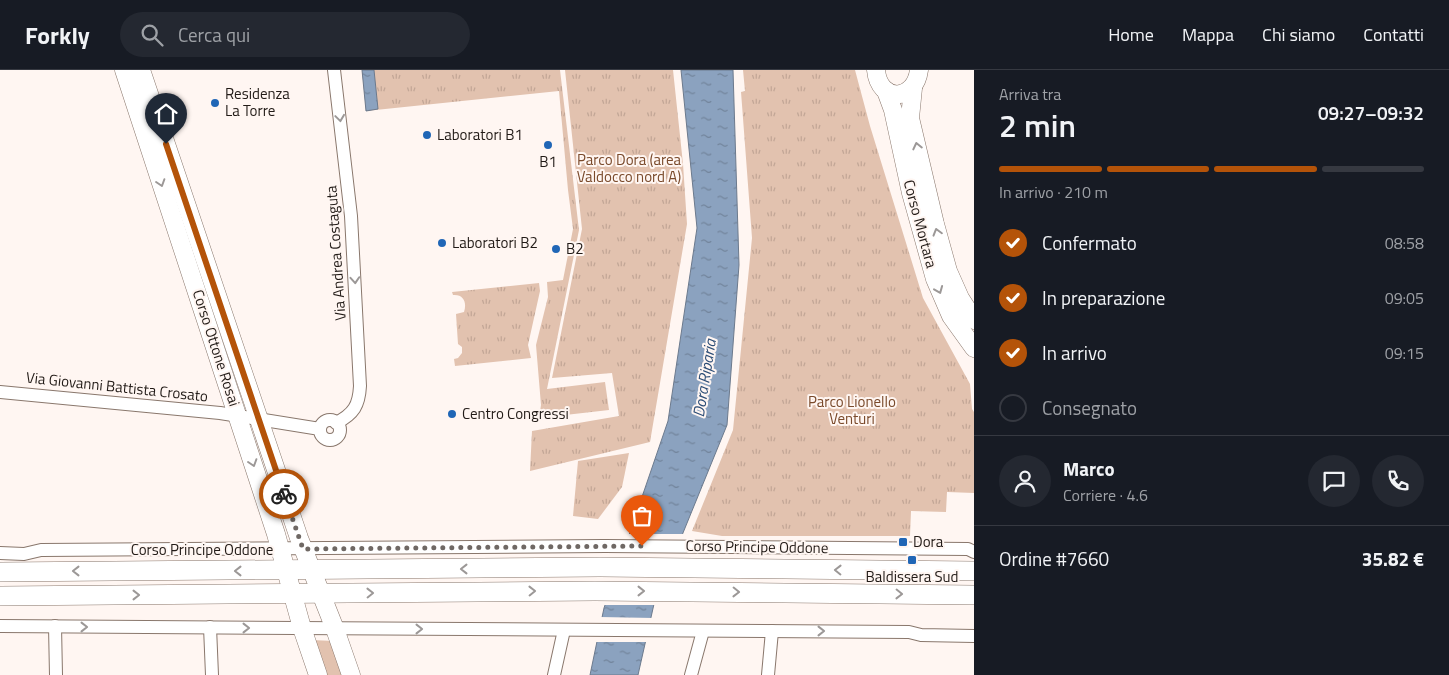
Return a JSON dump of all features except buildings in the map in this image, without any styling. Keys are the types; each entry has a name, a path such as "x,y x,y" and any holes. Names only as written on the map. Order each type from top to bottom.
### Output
{"main road":[{"name":"Corso Principe Oddone","path":"0,572 600,567 974,571"},
{"path":"0,596 595,591 974,595"}],"street":[{"name":"Corso Ottone Rosai","path":"124,70 281,550 302,628 318,675"},
{"name":"Corso Ottone Rosai","path":"141,70 303,549 335,628 351,675"},
{"name":"Via Andrea Costaguta","path":"320,429 322,423 328,420 336,423 346,418 355,409 360,386 351,216 334,70"},
{"name":"Corso Mortara","path":"876,70 878,80 886,91 892,110 911,193 935,279 951,316 974,348"},
{"name":"Corso Mortara","path":"919,70 913,88 910,118 948,271 960,298 974,320"},
{"path":"886,91 891,94 899,94 913,88"},
{"name":"Via Giovanni Battista Crosato","path":"0,392 238,416 320,429"},
{"name":"Corso Principe Oddone","path":"0,553 24,554 41,550 281,550 605,546 968,549 974,552"},
{"path":"0,626 908,632 921,635 974,636"},
{"path":"55,626 56,675"},
{"path":"210,627 212,675"},
{"path":"554,675 564,630"},
{"path":"691,675 702,630"},
{"path":"768,675 772,631"}],"green space":[{"path":"362,70 560,70 579,230 547,389 605,382 609,410 539,418 541,405 536,345 548,297 547,282 563,280 573,229 559,91 366,111"},
{"name":"Parco Dora (area Valdocco nord A)","path":"565,70 673,70 687,224 650,442 530,471 532,431 619,416 612,373 552,378 582,229"},
{"name":"Parco Lionello Venturi","path":"743,70 855,70 870,126 923,298 970,384 972,409 974,412 974,493 947,492 946,512 911,511 910,536 722,536 692,531 733,430 752,238 741,92 745,91"},
{"path":"539,283 540,291 528,345 531,358 455,366 454,359 458,358 462,353 462,347 458,344 456,314 464,312 465,305 464,300 460,296 453,295 452,292"},
{"path":"629,453 622,487 598,519 573,516 578,461"},
{"path":"311,640 334,641 346,675 323,675"}],"water":[{"path":"362,70 374,70 378,109 366,111"},
{"name":"Dora Riparia","path":"681,70 733,70 739,265 727,425 654,604 638,675 590,675 604,608 668,421 697,228"}],"pier":[{"path":"627,534 685,534 656,605 603,605"},
{"path":"600,617 654,618 648,642 595,642"}],"way so far":[{"path":"284,494 303,549 642,546"}],"place":[{"name":"Residenza La Torre","path":"215,103"},
{"name":"Laboratori B1","path":"427,135"},
{"name":"B1","path":"548,145"},
{"name":"Laboratori B2","path":"442,243"},
{"name":"B2","path":"556,249"},
{"name":"Centro Congressi","path":"452,414"},
{"name":"Dora","path":"903,542"},
{"name":"Baldissera Sud","path":"912,560"}],"route":[{"path":"166,144 284,494"}]}
